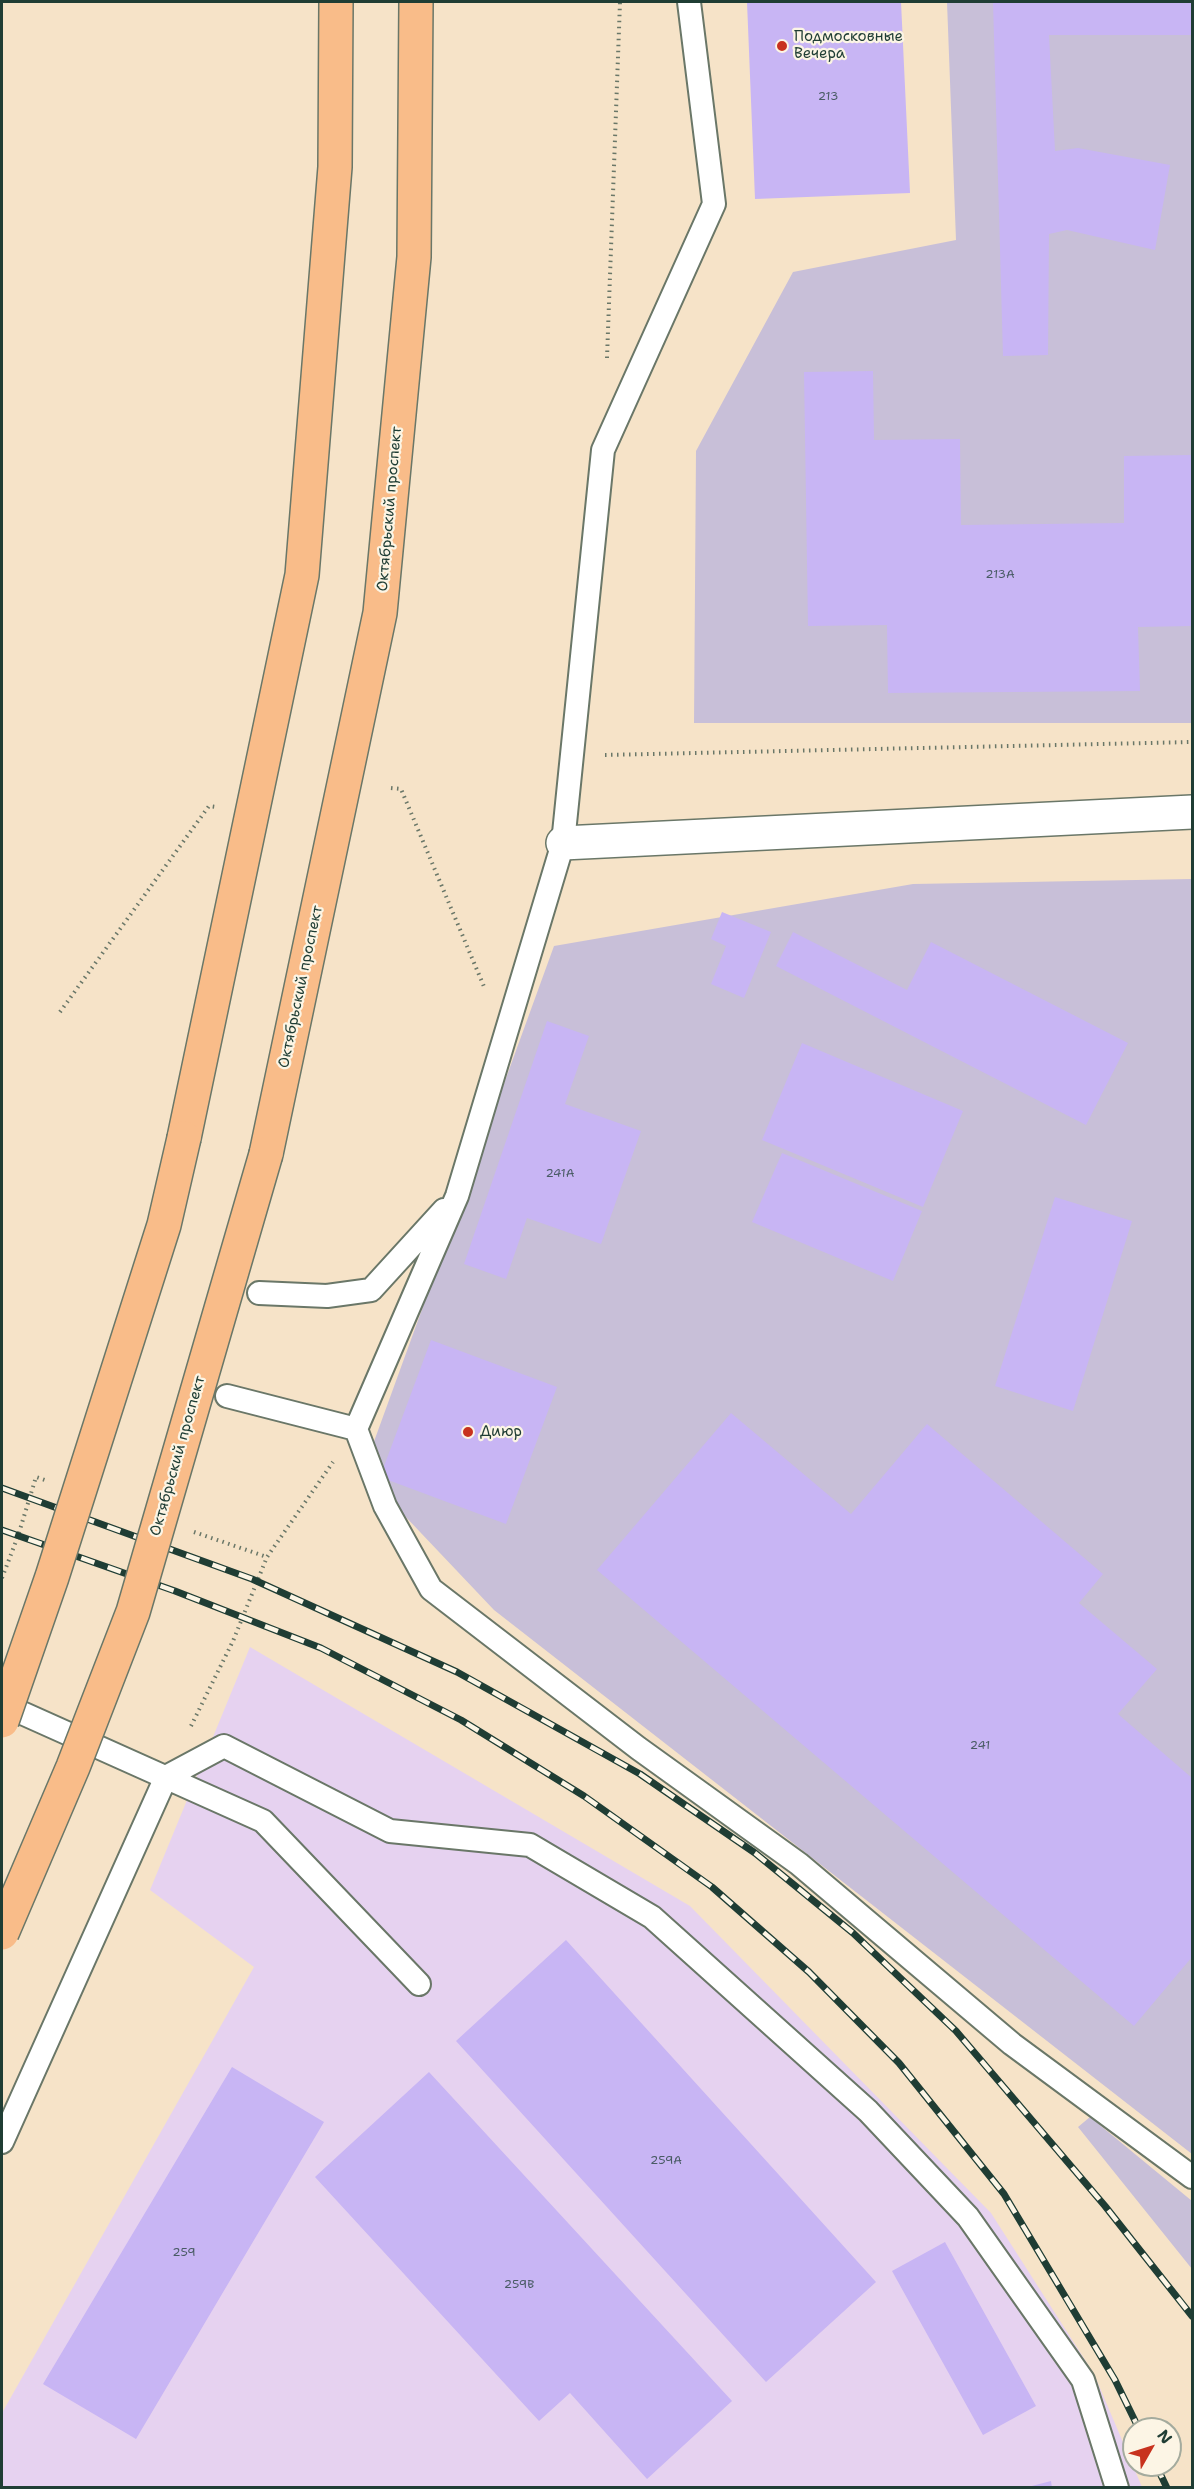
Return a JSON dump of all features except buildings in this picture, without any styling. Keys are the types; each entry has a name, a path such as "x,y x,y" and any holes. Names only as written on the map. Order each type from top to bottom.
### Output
{"main road":[{"path":"2,1721 52,1577 164,1225 302,575 336,167 336,2"},
{"name":"Октябрьский проспект","path":"2,1933 73,1767 133,1612 266,1154 380,613 414,257 416,2"}],"street":[{"path":"563,843 1192,812"}],"lane":[{"path":"689,2 714,204 603,450 563,843 457,1196 356,1429 385,1506 431,1589 638,1748 799,1864 1012,2044 1192,2177"},
{"path":"259,1293 327,1296 371,1290 457,1196"},
{"path":"226,1396 356,1429"},
{"path":"2,1704 263,1821 419,1984"},
{"path":"2,2142 166,1777 224,1746 390,1831 530,1845 652,1917 868,2111 968,2217 1083,2380 1117,2487"}],"path":[{"path":"606,367 620,2"},
{"path":"572,756 1192,742"},
{"path":"391,788 401,789 482,985"},
{"path":"60,1012 209,806 223,808"},
{"path":"166,1777 233,1641 267,1557 356,1429"},
{"path":"2,1578 36,1477"}],"shaded area":[{"path":"947,2 1192,2 1192,723 694,723 696,451 793,272 956,240"},
{"path":"1192,879 1192,2154 494,1610 384,1494 372,1447 554,946 913,884"},
{"path":"250,1647 690,1906 991,2213 1094,2374 1122,2440 1122,2477 1138,2477 1142,2487 2,2488 2,2413 254,1967 150,1890"},
{"path":"1090,2117 1192,2201 1192,2269 1078,2127"}],"railway":[{"path":"2,1488 252,1579 457,1672 640,1774 755,1853 853,1933 956,2031 1105,2206 1192,2316"},
{"path":"2,1530 175,1591 321,1648 461,1720 584,1796 712,1887 809,1972 899,2063 1004,2194 1115,2380 1133,2417"},
{"path":"1162,2477 1167,2488"}],"place":[{"name":"Подмосковные Вечера","path":"782,46"},
{"name":"Диюр","path":"468,1432"}]}
